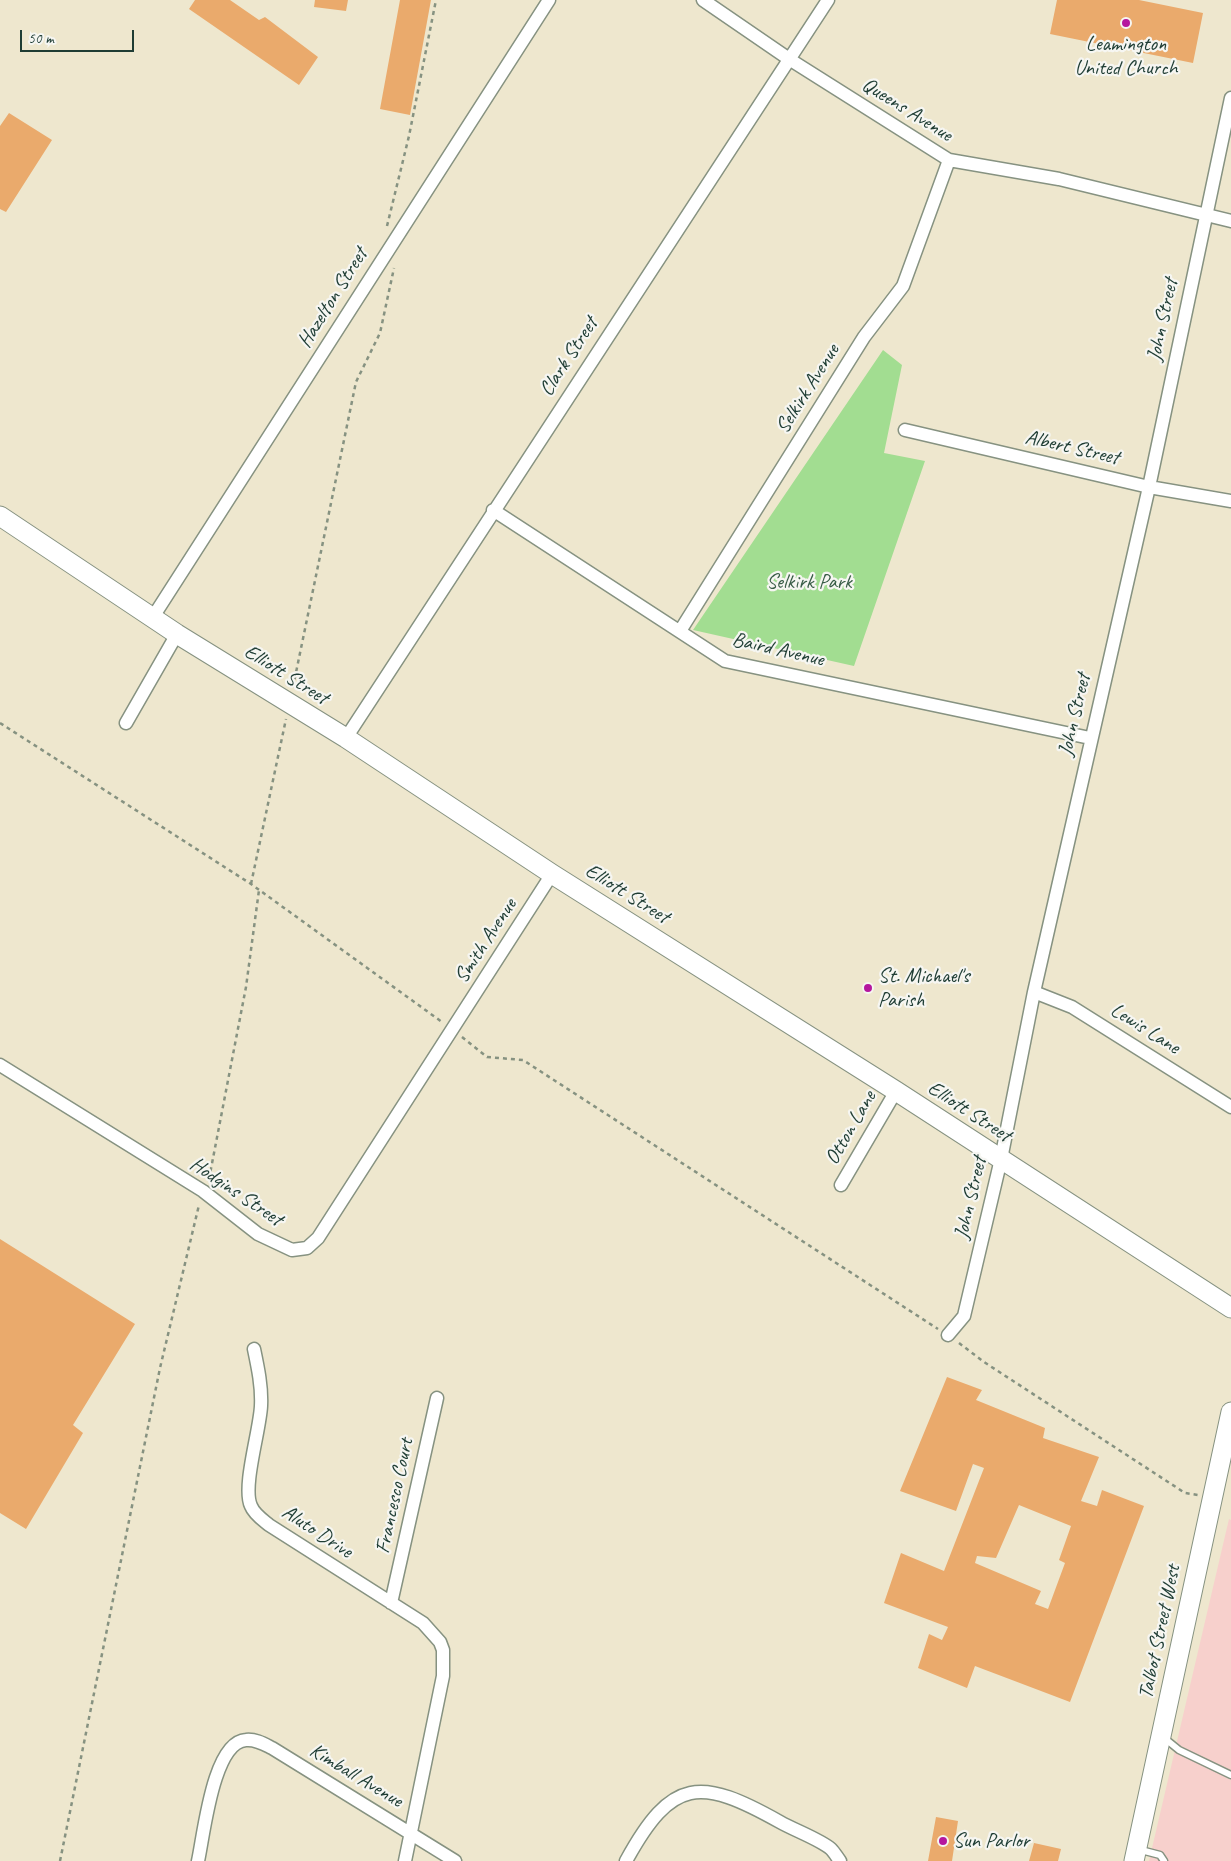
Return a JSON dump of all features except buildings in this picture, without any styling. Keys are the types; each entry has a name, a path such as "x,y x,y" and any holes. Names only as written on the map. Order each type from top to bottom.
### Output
{"street":[{"name":"Hazelton Street","path":"152,617 549,0"},
{"name":"Queens Avenue","path":"704,0 789,59 949,160 1058,179 1231,221"},
{"name":"Clark Street","path":"346,738 493,510 828,0"},
{"name":"John Street","path":"948,1335 964,1316 1001,1159 1034,992 1090,738 1149,487 1231,98"},
{"name":"Selkirk Avenue","path":"680,630 864,337 903,286 949,160"},
{"name":"Albert Street","path":"905,430 1149,487 1231,500"},
{"name":"Baird Avenue","path":"493,510 725,661 1090,738"},
{"name":"Elliott Street","path":"0,516 177,634 346,738 552,874 896,1091 1231,1308"},
{"path":"126,723 177,634"},
{"name":"Smith Avenue","path":"452,1030 552,874"},
{"name":"Lewis Lane","path":"1034,992 1072,1006 1231,1107"},
{"name":"Hodgins Street","path":"0,1065 203,1191 258,1234 292,1250 306,1248 318,1238 452,1030"},
{"name":"Otton Lane","path":"841,1185 896,1091"},
{"name":"Aluto Drive","path":"254,1349 261,1383 261,1406 257,1441 249,1477 250,1505 259,1517 269,1525 423,1623 440,1642 443,1650 443,1676 438,1707 405,1861"},
{"name":"Francesco Court","path":"391,1603 437,1398"},
{"name":"Talbot Street West","path":"1135,1855 1211,1497 1226,1454 1231,1412"},
{"name":"Kimball Avenue","path":"198,1861 218,1767 232,1746 245,1740 259,1741 455,1861"},
{"path":"626,1861 643,1829 674,1799 696,1790 717,1793 754,1807 831,1848 840,1861"}],"lane":[{"path":"1161,1735 1179,1750 1231,1775"},
{"path":"1135,1855 1160,1855 1164,1861"}],"path":[{"path":"251,884 356,382 380,333 395,262 387,250 385,234 409,136 436,0"},
{"path":"0,723 251,884 487,1057 523,1060 948,1335 984,1362 1185,1493 1211,1497"},
{"path":"60,1861 160,1368 203,1191 210,1178 246,987 259,890"}],"shaded area":[{"path":"1229,1519 1231,1520 1231,1861 1149,1861"}],"green space":[{"name":"Selkirk Park","path":"883,350 902,365 884,453 925,461 854,666 693,630"}],"place":[{"name":"Leamington United Church","path":"1126,23"},
{"name":"St. Michael's Parish","path":"868,988"},
{"name":"Sun Parlor","path":"943,1841"}]}
